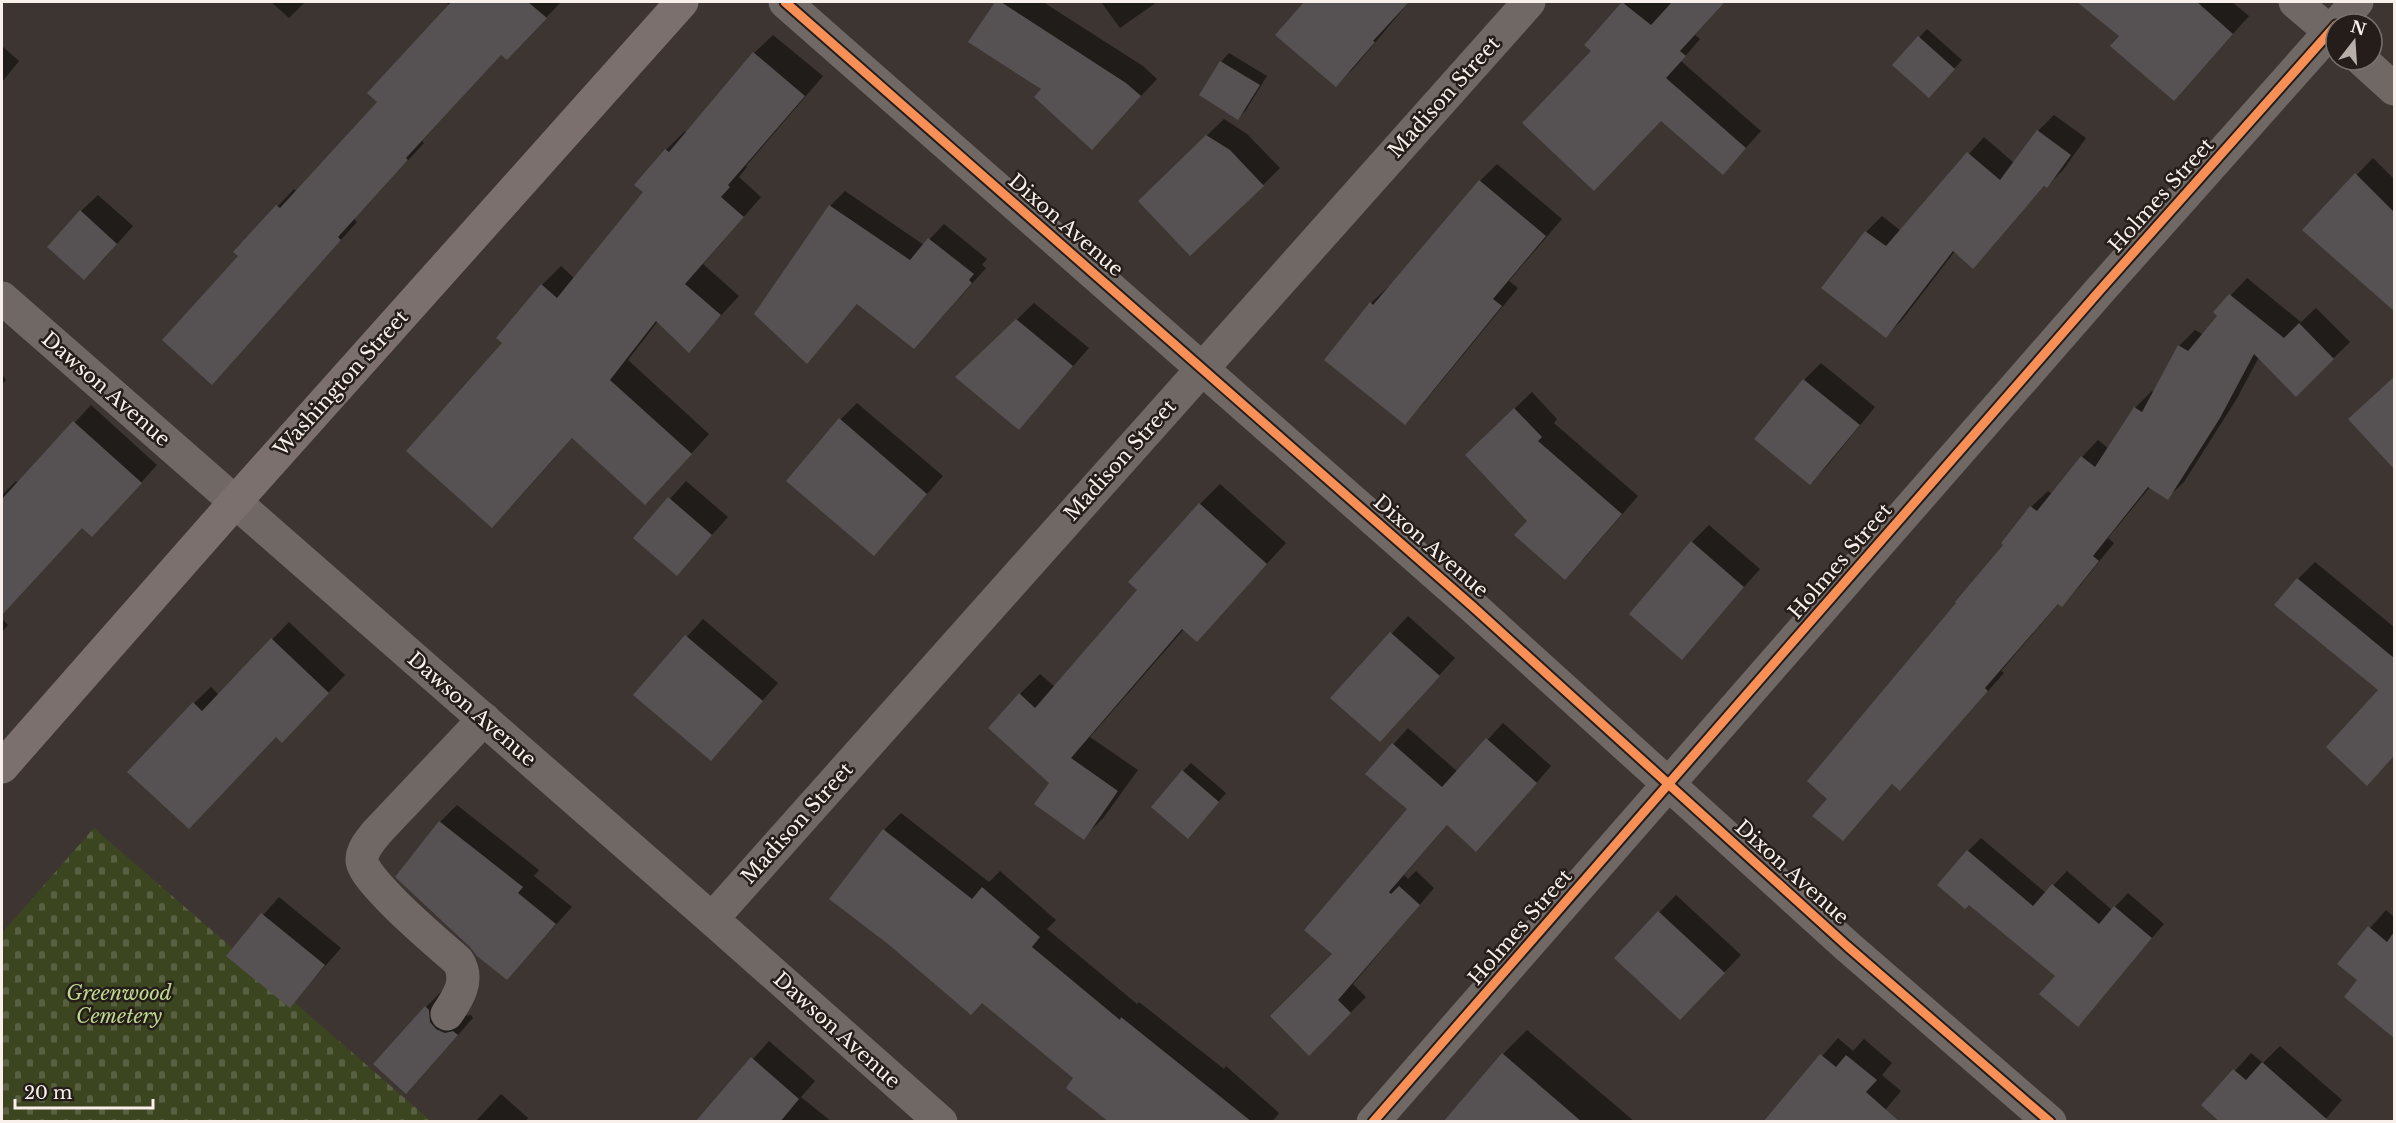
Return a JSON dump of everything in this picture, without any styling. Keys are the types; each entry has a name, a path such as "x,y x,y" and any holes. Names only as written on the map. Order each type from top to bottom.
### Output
{"main road":[{"name":"Washington Street","path":"2,767 236,501 682,2"}],"street":[{"name":"Dixon Avenue","path":"785,2 1472,606 1847,946 2050,1122"},
{"name":"Madison Street","path":"712,919 1529,2"},
{"path":"2295,2 2324,22"},
{"name":"Holmes Street","path":"1373,1122 2094,297 2324,42"},
{"path":"2375,72 2394,89"},
{"name":"Dawson Avenue","path":"2,298 712,919 940,1122"},
{"path":"447,1014 458,997 464,970 458,961 383,893 363,868 362,860 365,847 377,832 484,719"}],"green space":[{"name":"Greenwood Cemetery","path":"94,828 431,1121 2,1122 2,933"}],"building":[{"path":"451,2 528,2 547,18 507,60 501,55 406,158 408,160 338,237 341,240 212,385 162,340 238,256 233,252 276,205 280,208 377,102 367,93"},
{"path":"995,2 1001,2 1126,83 1141,96 1092,150 1034,97 1041,89 968,42"},
{"path":"1304,2 1409,2 1373,41 1375,42 1336,87 1275,35"},
{"path":"1622,2 1651,25 1672,2 1725,2 1680,51 1686,56 1666,78 1746,148 1723,175 1661,121 1594,191 1522,123 1591,51 1584,45"},
{"path":"2077,2 2197,2 2233,34 2174,101 2110,46 2119,36"},
{"path":"1918,36 1955,69 1929,98 1892,65"},
{"path":"753,52 805,96 728,185 730,187 721,197 744,217 685,284 721,315 689,353 656,321 610,380 692,454 645,505 572,438 492,528 406,451 502,343 496,338 541,284 557,298 643,192 634,185 665,149 669,152"},
{"path":"1220,61 1260,85 1238,120 1199,95"},
{"path":"2037,130 2071,155 2047,188 2044,186 1973,269 1953,251 1886,338 1821,288 1865,231 1886,246 1967,152 2000,180"},
{"path":"1206,135 1230,150 1264,186 1190,256 1138,201"},
{"path":"2355,173 2394,212 2394,311 2302,230"},
{"path":"1479,180 1546,236 1493,299 1502,306 1405,425 1324,360 1370,302 1373,305"},
{"path":"829,205 910,260 928,238 974,274 969,280 972,283 914,349 857,304 807,364 754,314"},
{"path":"80,210 117,244 84,280 47,247"},
{"path":"2229,294 2284,338 2299,323 2334,359 2296,397 2254,354 2220,418 2168,500 2148,487 2093,556 2099,561 2062,607 2058,604 1985,688 1988,691 1900,791 1892,784 1843,841 1812,816 1827,799 1807,781 1956,603 2003,545 2001,543 2030,506 2037,511 2081,456 2095,467 2134,407 2142,412 2178,345 2188,351 2217,316 2213,312"},
{"path":"1016,319 1073,366 1019,430 955,377"},
{"path":"2394,377 2394,469 2348,419"},
{"path":"1803,379 1860,425 1810,485 1754,439"},
{"path":"1514,408 1542,437 1538,441 1622,514 1565,580 1514,535 1527,521 1465,455"},
{"path":"839,418 927,494 874,556 786,481"},
{"path":"73,421 142,483 92,537 82,528 2,615 2,499"},
{"path":"668,497 712,535 677,576 633,538"},
{"path":"1199,503 1267,564 1197,642 1182,629 1071,758 1118,791 1084,840 1034,804 1049,783 988,728 1019,693 1035,708 1137,590 1128,582"},
{"path":"1691,541 1744,587 1682,660 1629,614"},
{"path":"2297,578 2394,658 2394,756 2367,786 2326,747 2378,690 2274,605"},
{"path":"1390,632 1440,676 1380,742 1330,698"},
{"path":"685,635 763,701 711,761 633,695"},
{"path":"271,638 329,693 282,743 276,737 189,829 127,772 193,702 202,711"},
{"path":"1486,738 1537,783 1476,852 1447,825 1389,892 1391,894 1399,886 1420,905 1338,1000 1351,1013 1309,1056 1270,1016 1332,954 1304,930 1407,809 1365,774 1392,743 1442,787"},
{"path":"1182,770 1219,802 1188,839 1151,807"},
{"path":"439,821 523,887 518,893 556,924 507,980 477,956 395,877"},
{"path":"883,829 972,899 982,887 1040,937 1032,947 1120,1020 1121,1017 1252,1122 1109,1122 1066,1088 1073,1078 982,1003 971,1015 888,944 829,899"},
{"path":"1967,850 2033,906 2052,884 2099,924 2114,906 2152,938 2078,1027 2039,994 2055,976 1969,905 1965,909 1937,885"},
{"path":"1658,911 1725,973 1680,1020 1614,958"},
{"path":"261,913 325,965 290,1008 226,956"},
{"path":"2368,926 2387,942 2394,932 2394,1038 2344,997 2357,980 2337,964"},
{"path":"425,1006 429,1010 430,1022 436,1029 445,1033 453,1031 458,1035 406,1094 373,1064"},
{"path":"1502,1053 1582,1122 1443,1122"},
{"path":"1820,1054 1836,1067 1846,1055 1877,1080 1866,1092 1900,1122 1763,1122"},
{"path":"751,1057 799,1099 780,1122 695,1122"},
{"path":"2262,1062 2330,1122 2220,1122 2201,1105 2233,1069 2246,1080"}],"cycle path":[{"path":"785,2 1472,606 1847,946 2050,1122"},
{"path":"1373,1122 2102,288 2324,38"}]}
